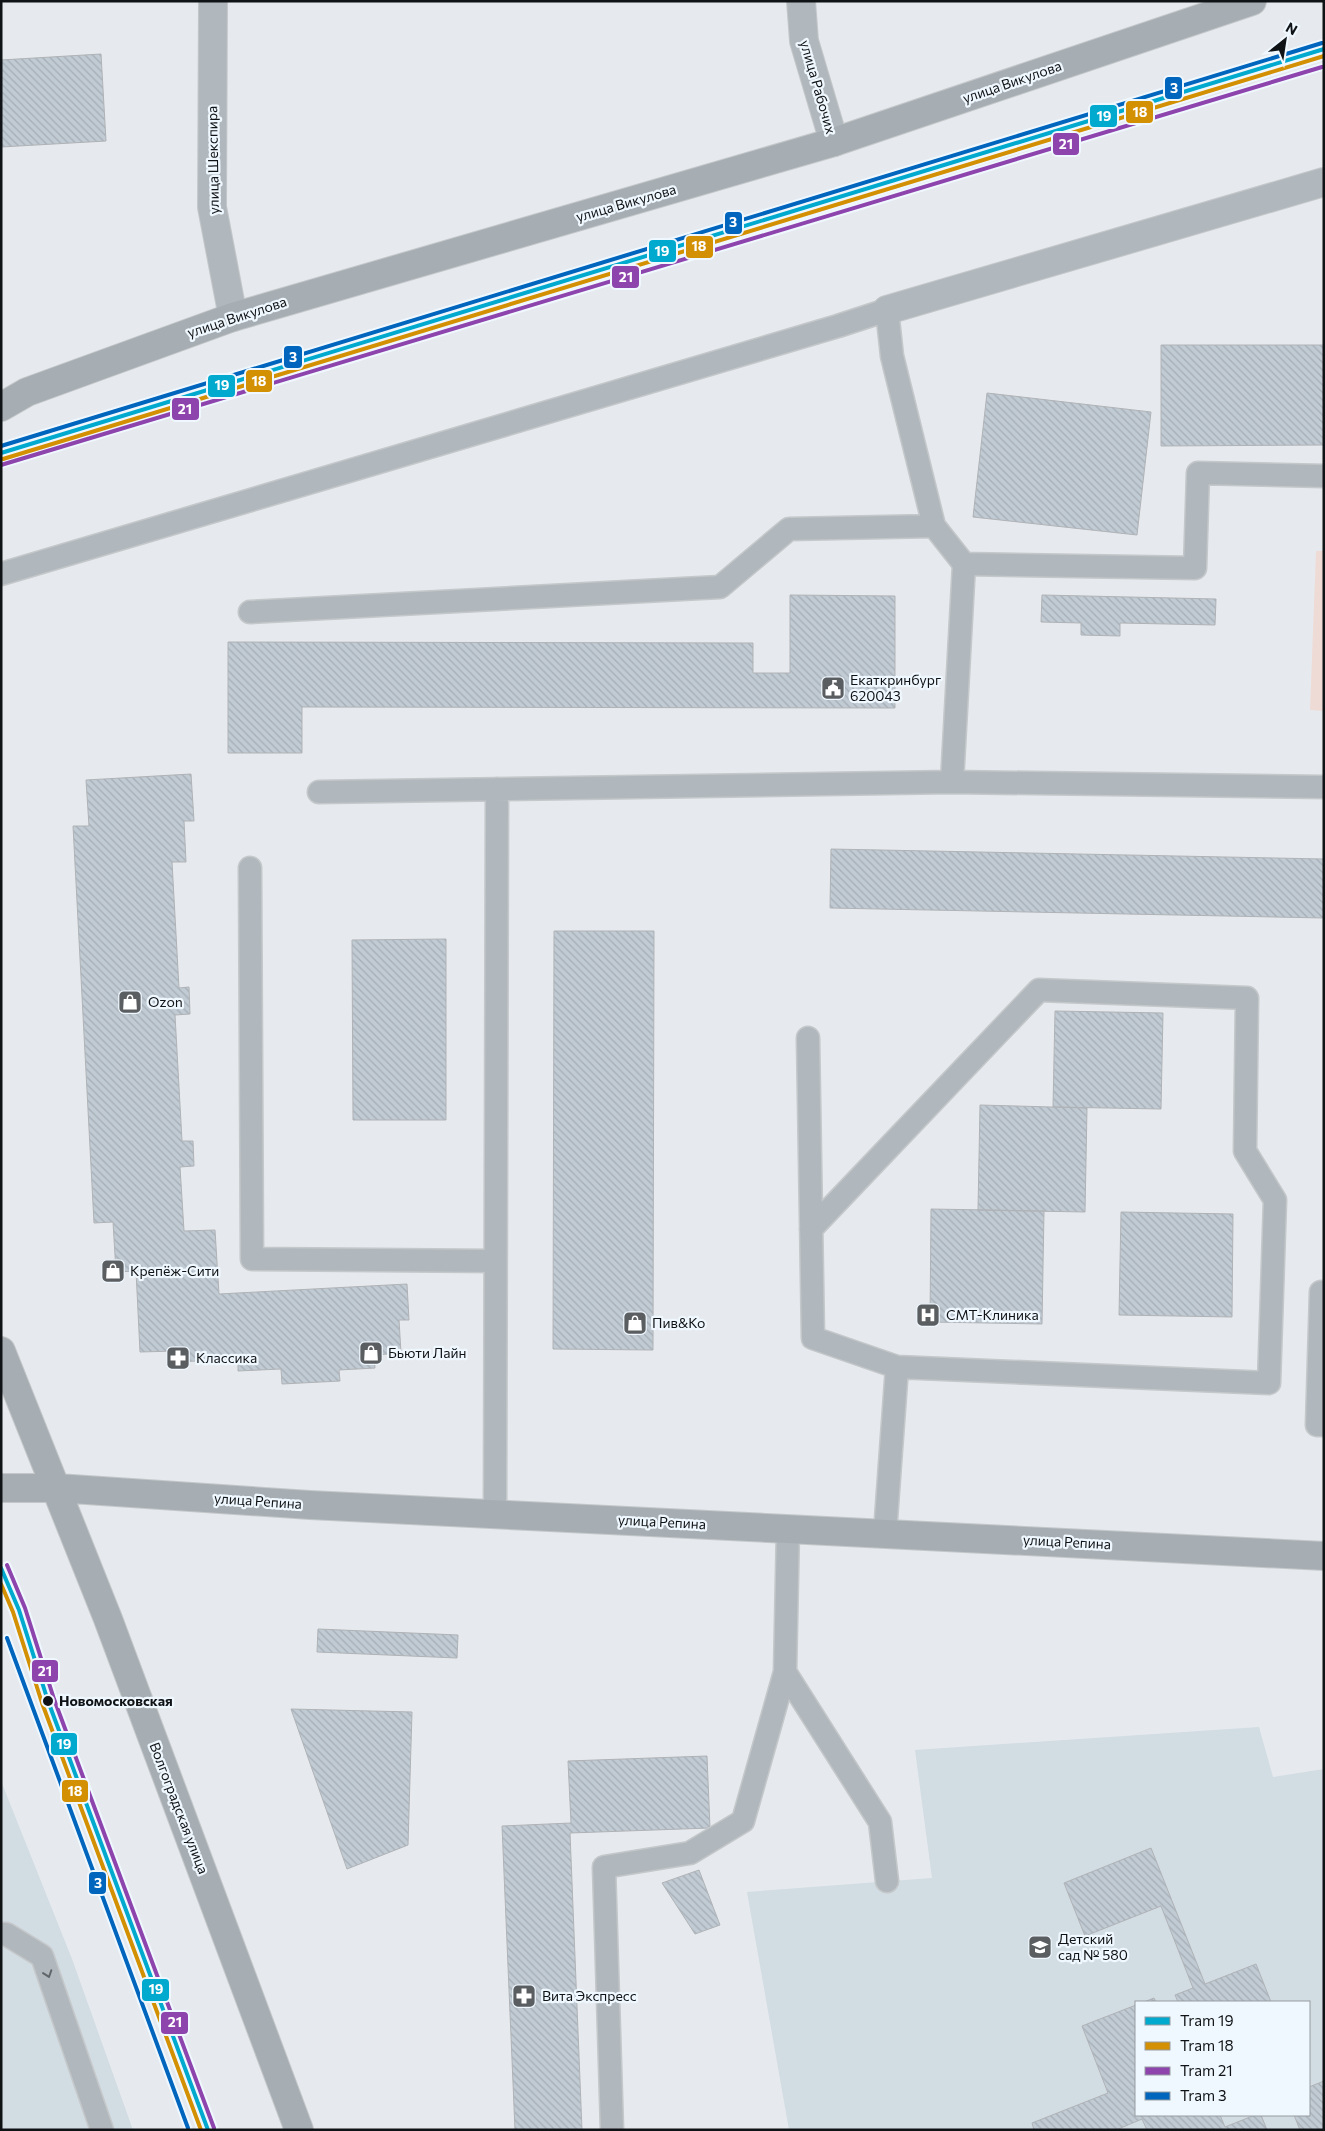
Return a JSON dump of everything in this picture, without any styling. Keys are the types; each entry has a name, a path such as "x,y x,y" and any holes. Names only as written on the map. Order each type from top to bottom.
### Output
{"street":[{"name":"улица Шекспира","path":"213,1 212,207 233,316"},
{"name":"улица Рабочих","path":"801,1 804,41 834,142"},
{"name":"улица Викулова","path":"1,407 27,392 233,316 834,142 1252,1"},
{"path":"887,310 1324,182"},
{"path":"1,1351 57,1488"},
{"name":"улица Репина","path":"1,1488 57,1488 495,1515 1324,1556"},
{"name":"Волгоградская улица","path":"57,1488 179,1806 299,2130"}],"lane":[{"path":"1,574 887,310 892,356 934,526 964,564 952,782"},
{"path":"964,564 1195,568 1198,473 1324,476"},
{"path":"250,612 720,587 789,529 934,526"},
{"path":"319,792 952,782 1324,787"},
{"path":"495,1515 497,789"},
{"path":"250,868 252,1259 496,1261"},
{"path":"808,1038 811,1228 813,1338 897,1367 1269,1384 1275,1200 1245,1151 1247,998 1039,990 811,1228"},
{"path":"1324,1292 1321,1292 1317,1425 1324,1425"},
{"path":"885,1533 897,1367"},
{"path":"612,2130 604,1867 690,1853 744,1821 785,1672 788,1528"},
{"path":"785,1672 880,1822 887,1881"},
{"path":"1,1934 6,1934 42,1956 102,2130"}],"shaded area":[{"path":"1316,551 1324,551 1324,711 1310,710"},
{"name":"Детский сад № 580","path":"1259,1727 1273,1777 1324,1769 1324,2130 789,2130 747,1892 932,1878 915,1750"},
{"path":"1,1781 72,1959 133,2130 1,2130"}],"building":[{"path":"101,54 106,141 1,147 1,60"},
{"path":"1161,345 1324,345 1324,445 1161,446"},
{"path":"987,393 1151,412 1137,535 973,517"},
{"path":"790,595 895,596 895,708 302,707 302,753 228,753 228,642 753,643 753,673 790,673"},
{"path":"1042,595 1216,599 1215,625 1120,623 1120,636 1081,635 1081,623 1041,622"},
{"path":"191,774 194,821 184,821 186,862 172,862 179,988 189,987 190,1014 175,1015 182,1141 193,1141 194,1166 180,1167 184,1231 215,1230 219,1294 407,1284 409,1320 399,1320 401,1353 374,1355 375,1368 339,1370 340,1381 282,1384 281,1369 238,1371 238,1359 176,1362 175,1351 140,1352 136,1271 116,1272 113,1222 94,1223 73,826 89,826 86,780"},
{"path":"831,849 1324,859 1324,918 830,908"},
{"path":"554,931 654,931 653,1350 553,1349"},
{"path":"446,939 446,1120 353,1120 352,940"},
{"path":"1055,1011 1163,1013 1161,1109 1053,1107"},
{"path":"980,1105 1087,1108 1085,1212 978,1210"},
{"path":"931,1209 1044,1211 1042,1324 930,1322"},
{"path":"1121,1212 1233,1214 1232,1317 1119,1315"},
{"path":"318,1629 458,1635 457,1658 317,1652"},
{"path":"291,1709 412,1712 408,1845 347,1869"},
{"path":"707,1756 710,1828 570,1833 582,2130 515,2130 502,1826 571,1823 568,1761"},
{"path":"1151,1848 1205,1984 1256,1964 1271,2001 1178,2001 1175,1995 1193,1988 1161,1906 1085,1936 1064,1883"},
{"path":"699,1870 720,1925 695,1934 662,1883"},
{"path":"1135,2005 1135,2116 1220,2116 1225,2127 1252,2116 1261,2116 1267,2130 1147,2130 1142,2119 1116,2130 1034,2130 1032,2123 1108,2093 1082,2026"},
{"path":"1324,2081 1324,2130 1300,2130 1294,2116 1310,2116 1310,2087"}],"tram line":[{"name":"3","path":"1,446 1322,43"},
{"name":"19","path":"1,453 1324,49"},
{"name":"18","path":"3,459 1324,56"},
{"name":"21","path":"1,465 1322,67"},
{"name":"21","path":"7,1565 25,1608 54,1699 214,2128"},
{"name":"19","path":"1,1568 19,1610 48,1701 208,2130"},
{"name":"18","path":"1,1584 13,1612 42,1703 201,2130"},
{"name":"3","path":"7,1638 188,2128"}],"place":[{"name":"Екаткринбург 620043","path":"833,688"},
{"name":"Ozon","path":"130,1002"},
{"name":"Крепёж-Сити","path":"113,1271"},
{"name":"СМТ-Клиника","path":"928,1315"},
{"name":"Пив&Ко","path":"635,1323"},
{"name":"Бьюти Лайн","path":"371,1353"},
{"name":"Классика","path":"178,1358"},
{"name":"Новомосковская","path":"48,1701"},
{"name":"Детский сад № 580","path":"1040,1947"},
{"name":"Вита Экспресс","path":"524,1996"}]}
